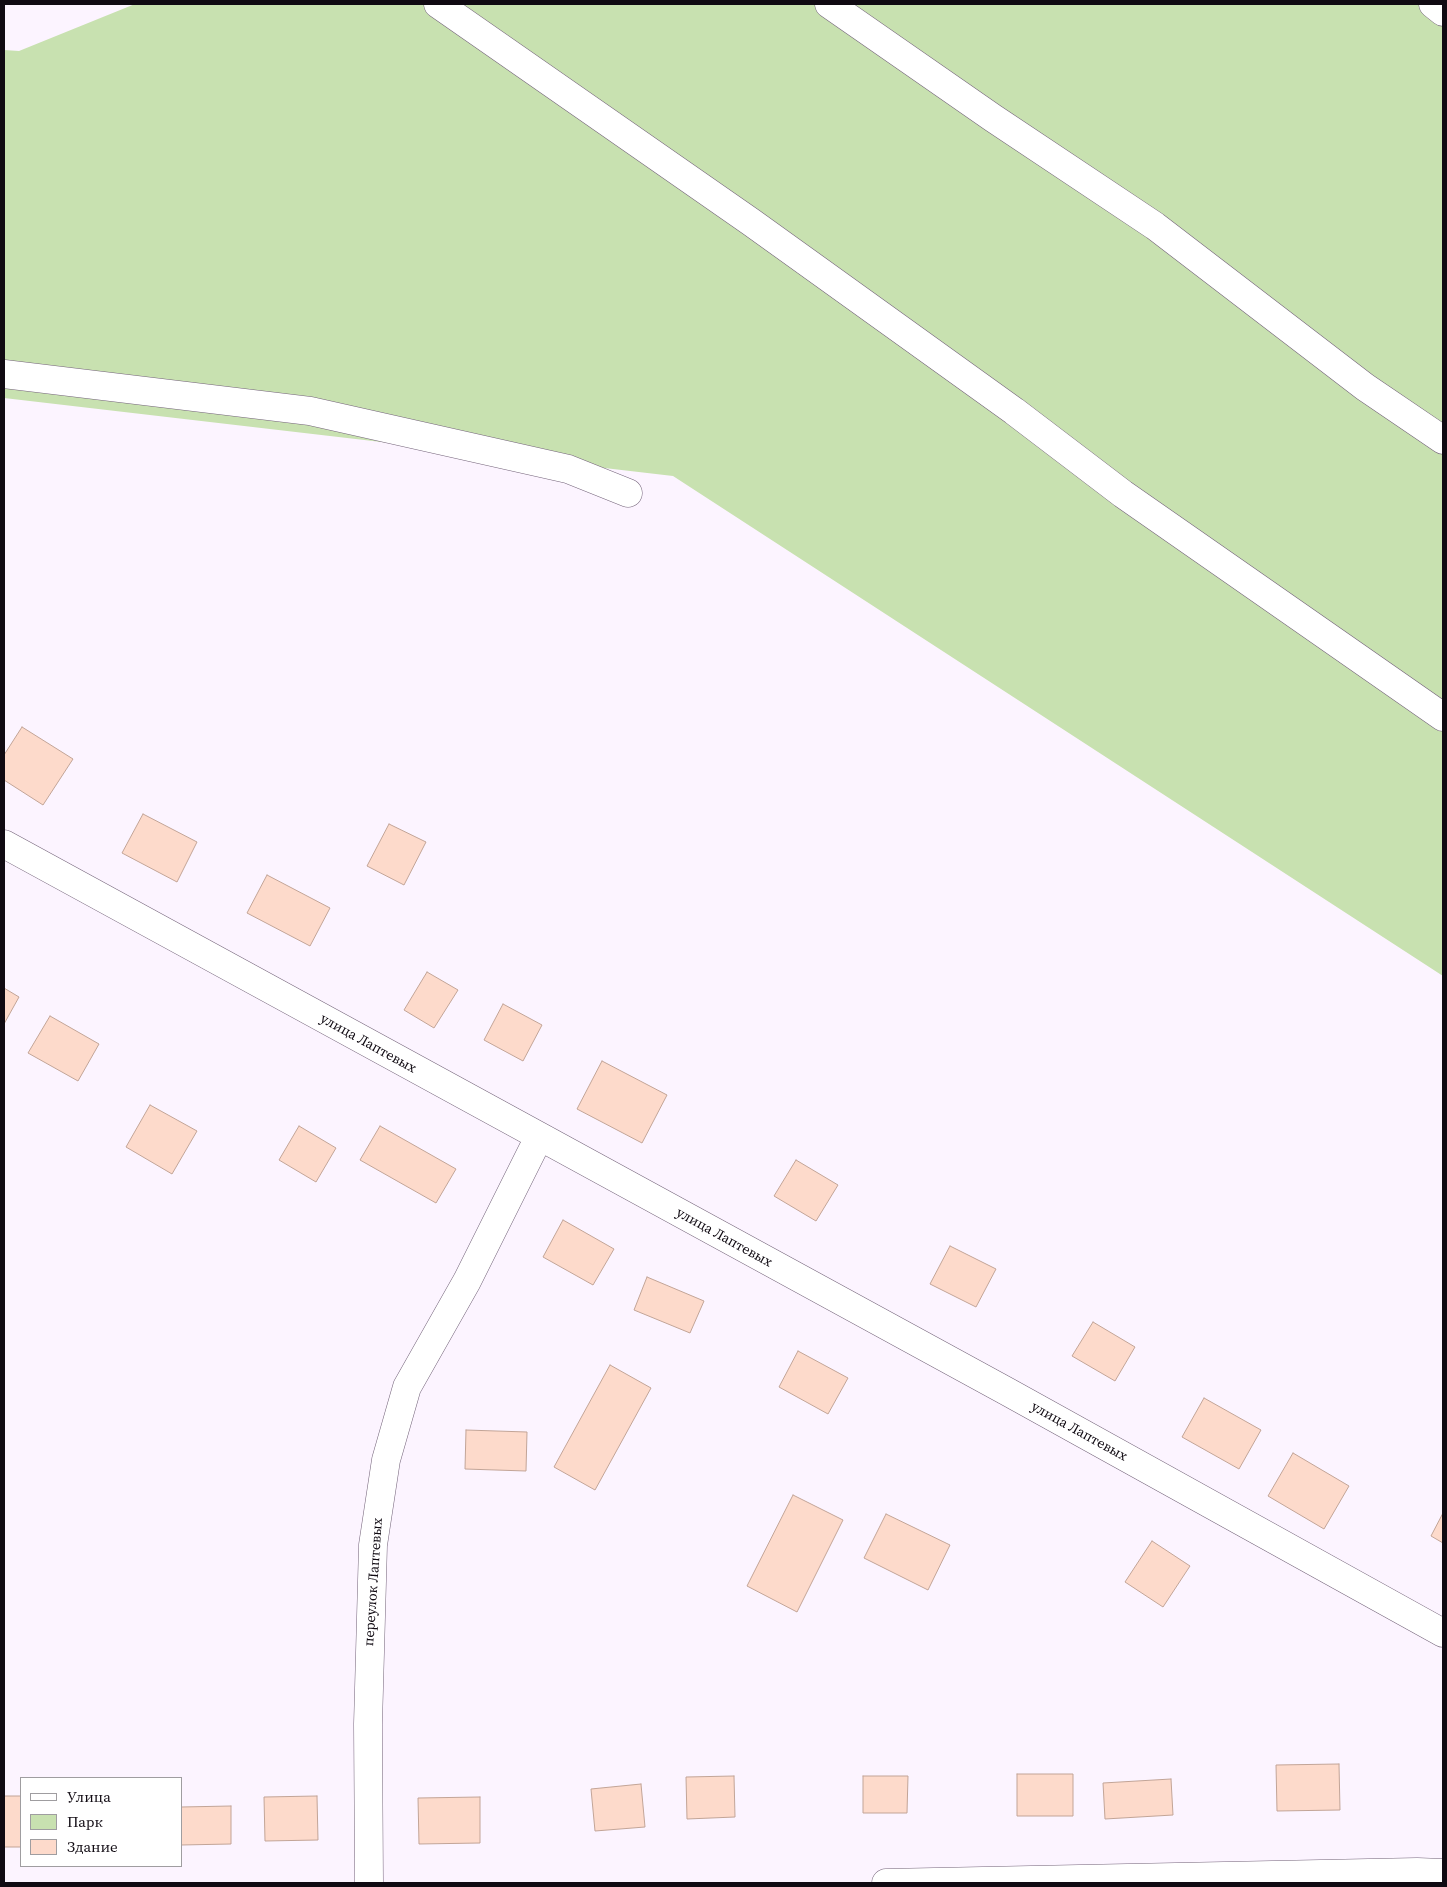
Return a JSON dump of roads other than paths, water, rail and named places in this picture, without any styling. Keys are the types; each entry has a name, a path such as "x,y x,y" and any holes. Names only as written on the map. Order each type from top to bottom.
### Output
{"street":[{"path":"438,4 775,240 1014,411 1123,494 1443,717"},
{"path":"829,4 993,118 1155,226 1364,387 1443,440"},
{"path":"1434,4 1443,12"},
{"path":"4,374 310,411 568,469 628,492"},
{"name":"улица Лаптевых","path":"4,844 1008,1392 1443,1633"},
{"name":"переулок Лаптевых","path":"369,1883 368,1724 374,1545 386,1460 407,1387 467,1282 539,1137"},
{"path":"886,1883 1171,1880 1418,1872 1443,1873"}]}
